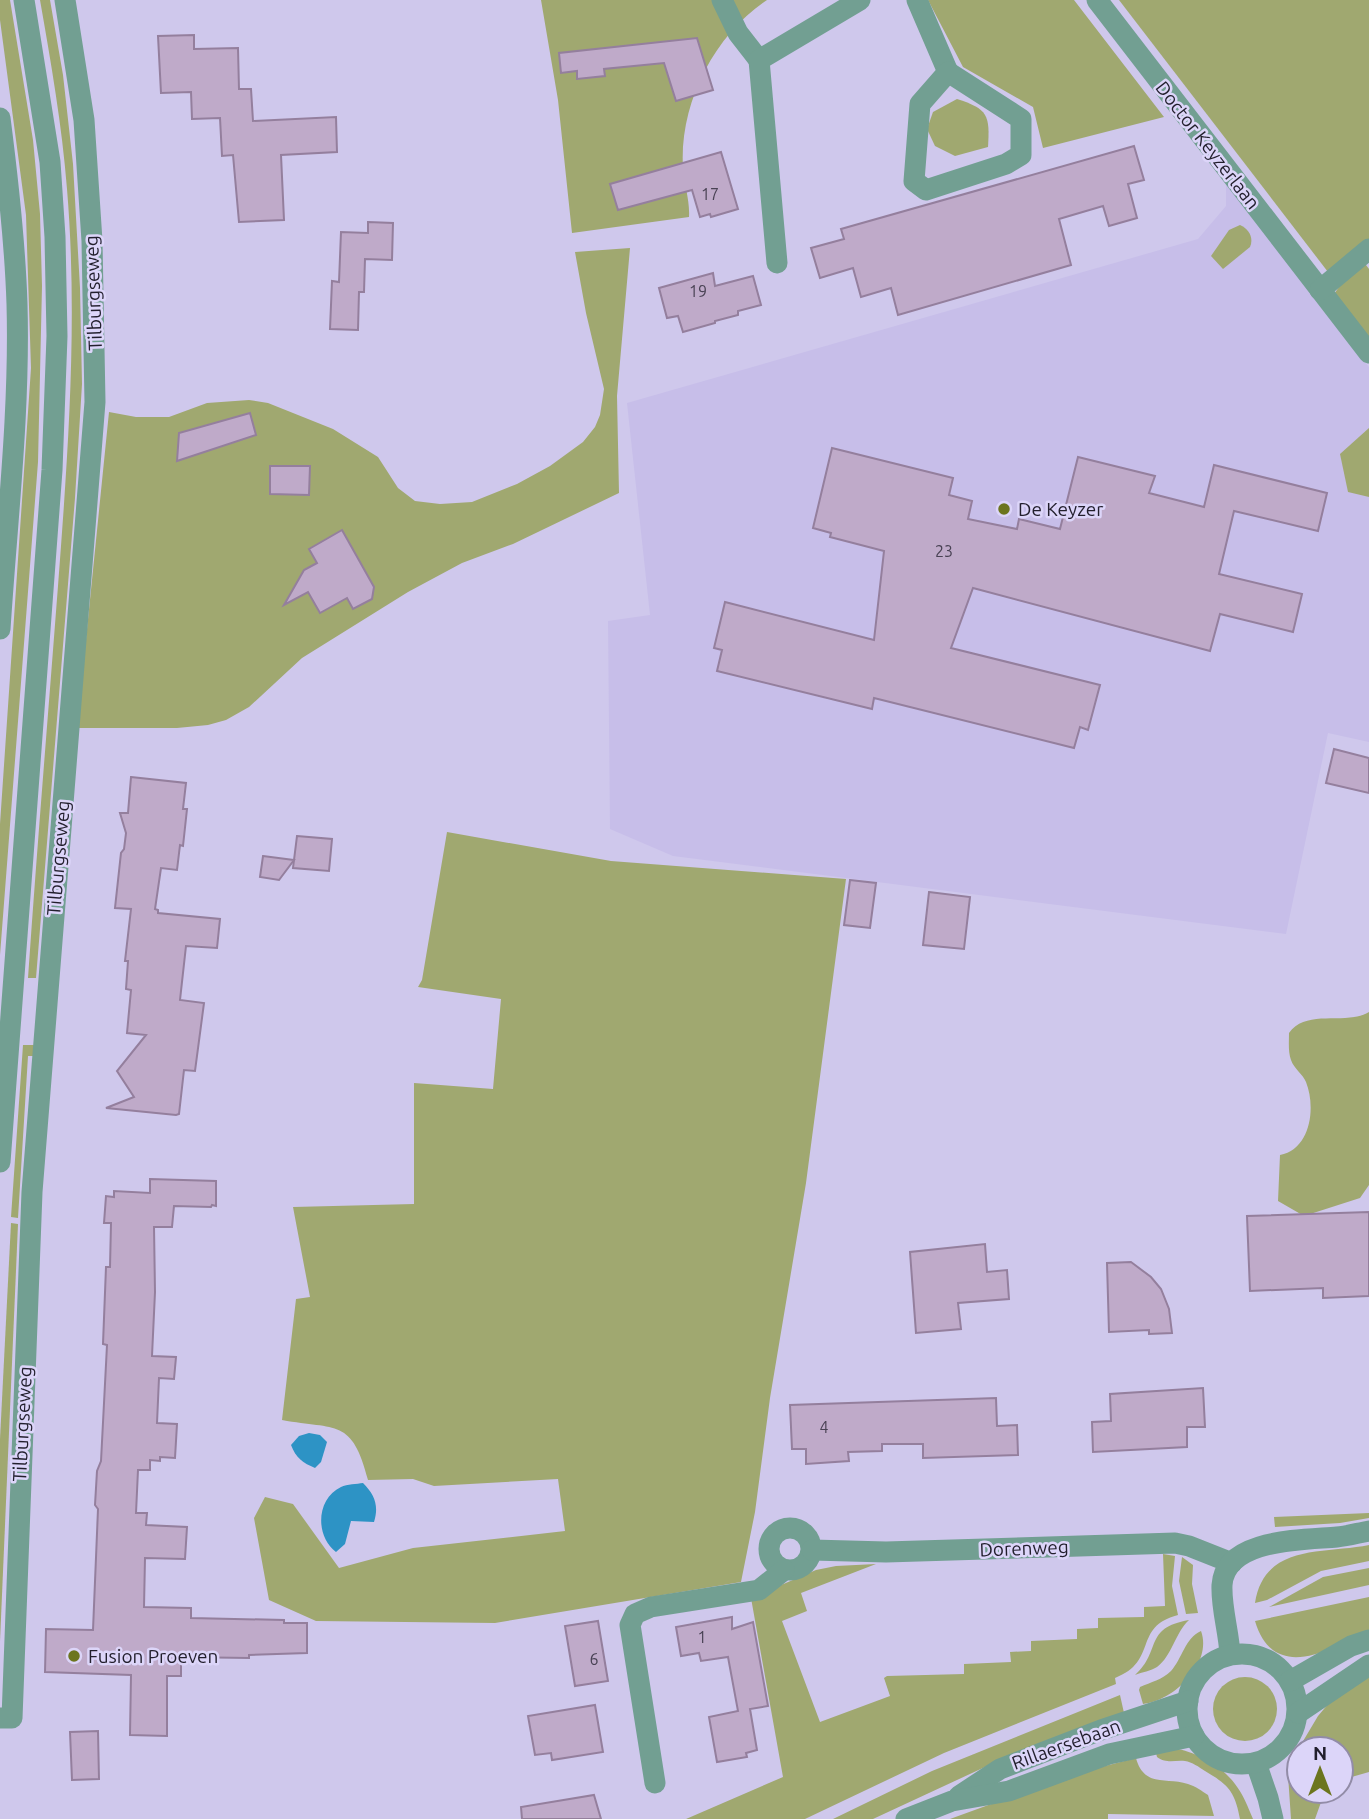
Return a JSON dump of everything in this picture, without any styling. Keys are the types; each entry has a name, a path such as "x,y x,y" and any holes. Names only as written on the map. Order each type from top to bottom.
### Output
{"street":[{"name":"Tilburgseweg","path":"0,1162 52,470 57,336 51,176 46,126 24,0"},
{"name":"Tilburgseweg","path":"6,1718 32,1192 95,402 92,241 84,120 65,0"},
{"path":"722,0 738,33 759,60 777,263"},
{"path":"759,60 860,0"},
{"path":"917,0 948,72 1021,120 1021,155 1006,164 926,190 915,181 920,104 948,72"},
{"name":"Doctor Keyzerlaan","path":"1097,0 1369,353"},
{"path":"0,118 17,306 16,382 0,629"},
{"path":"1320,290 1369,248"},
{"path":"797,1528 810,1540 812,1550 809,1559 794,1571 775,1565 769,1556 769,1545 780,1530 797,1528"},
{"path":"1230,1655 1222,1583 1226,1571 1238,1557 1262,1546 1342,1537 1369,1531"},
{"name":"Dorenweg","path":"812,1550 886,1552 1175,1543 1232,1563"},
{"path":"655,1783 630,1625 635,1614 651,1607 758,1590 784,1570"},
{"path":"1290,1681 1351,1646 1369,1640"},
{"path":"1244,1654 1270,1661 1290,1681 1296,1696 1294,1729 1285,1744 1272,1755 1256,1763 1238,1764 1221,1760 1206,1751 1194,1737 1188,1719 1188,1701 1192,1685 1202,1671 1215,1661 1230,1655 1244,1654"},
{"path":"1297,1713 1369,1665"},
{"name":"Rillaersebaan","path":"952,1801 1000,1769 1101,1730 1188,1701"},
{"name":"Rillaersebaan","path":"906,1819 952,1801 1009,1791 1109,1754 1194,1737"},
{"path":"1256,1763 1273,1819"}],"shaded area":[{"name":"De Keyzer","path":"1226,184 1369,367 1369,742 1328,733 1286,934 673,856 610,829 608,621 650,615 627,403 1198,239 1226,206"}],"green space":[{"path":"0,0 10,0 33,140 40,214 42,286 38,462 0,955 0,824 31,368 26,215 0,20"},
{"path":"40,0 50,0 63,75 73,164 82,384 36,978 28,978 65,487 72,338 65,165"},
{"path":"541,0 767,0 731,32 716,52 694,96 683,144 689,217 572,233 558,100"},
{"path":"928,0 1074,0 1164,117 1043,148 1033,107 963,67"},
{"path":"1119,0 1369,0 1369,241 1328,272"},
{"path":"957,99 975,106 985,115 988,147 955,156 935,146 927,129 933,112"},
{"path":"1240,225 1250,234 1250,247 1223,269 1211,256 1229,230"},
{"path":"630,248 617,396 619,493 513,544 462,563 408,592 302,658 249,707 226,720 177,728 77,728 109,412 136,417 169,417 207,403 249,400 268,403 333,429 378,457 398,488 415,501 440,504 472,502 517,484 550,466 583,442 595,427 604,389 575,252"},
{"path":"1363,261 1369,269 1369,339 1334,294"},
{"path":"1369,428 1369,497 1348,492 1340,454"},
{"path":"447,832 611,861 846,879 806,1183 770,1398 755,1512 741,1582 495,1623 316,1621 269,1600 254,1518 265,1497 293,1504 339,1568 413,1548 565,1531 558,1479 434,1486 413,1479 368,1480 356,1446 340,1430 282,1420 296,1299 310,1297 293,1207 414,1204 414,1083 493,1089 501,999 418,987 422,980"},
{"path":"1369,1012 1369,1185 1360,1198 1304,1216 1278,1201 1280,1155 1299,1145 1308,1126 1311,1103 1306,1082 1290,1057 1289,1033 1306,1021 1349,1018"},
{"path":"23,1045 36,1045 34,1056 28,1056 18,1218 11,1217"},
{"path":"11,1223 18,1224 0,1641 0,1439"},
{"path":"1369,1513 1369,1518 1340,1523 1275,1527 1274,1517"},
{"path":"1369,1545 1369,1561 1321,1571 1267,1600 1255,1603 1261,1584 1270,1570 1283,1561 1316,1551"},
{"path":"1163,1554 1175,1556 1172,1586 1178,1615 1164,1620 1155,1628 1137,1663 1115,1678 1116,1684 944,1753 805,1819 686,1819 783,1777 751,1598 816,1570 876,1564 801,1593 807,1611 782,1621 820,1722 890,1696 884,1678 887,1676 964,1674 964,1664 1011,1662 1010,1652 1031,1651 1031,1641 1077,1639 1077,1629 1098,1628 1098,1618 1144,1617 1144,1607 1165,1606"},
{"path":"1182,1557 1193,1565 1192,1584 1198,1613 1186,1614 1179,1581"},
{"path":"1369,1568 1369,1585 1269,1607 1323,1577"},
{"path":"1369,1597 1369,1632 1321,1653 1304,1657 1289,1657 1275,1652 1264,1640 1255,1621"},
{"path":"1189,1620 1162,1662 1155,1668 1135,1675 1143,1666 1159,1635 1175,1624"},
{"path":"1201,1631 1201,1656 1188,1679 1166,1696 1143,1704 1140,1687 1171,1671 1187,1644"},
{"path":"1369,1674 1369,1772 1355,1776 1355,1735 1307,1735 1329,1703"},
{"path":"1239,1677 1251,1677 1268,1686 1275,1697 1275,1721 1268,1732 1251,1741 1239,1741 1227,1736 1218,1727 1213,1715 1213,1703 1218,1691 1227,1682"},
{"path":"1120,1695 1124,1713 985,1767 873,1819 833,1819 932,1771"},
{"path":"1178,1749 1202,1757 1224,1772 1240,1792 1253,1819 1240,1819 1230,1790 1213,1776 1190,1762 1167,1761 1157,1757 1156,1753"},
{"path":"1136,1758 1150,1778 1188,1784 1208,1795 1214,1816 1108,1814 1108,1819 950,1819 1074,1774"},
{"path":"1290,1805 1320,1805 1315,1819 1291,1819"}],"water":[{"path":"309,1433 320,1435 327,1442 321,1462 315,1468 300,1460 291,1445 299,1436"},
{"path":"363,1483 375,1501 374,1522 351,1521 345,1544 336,1552 324,1537 321,1518 323,1509 327,1500 341,1487"}],"building":[{"path":"194,35 194,49 238,48 239,89 251,89 253,121 336,117 337,152 281,155 284,220 239,222 233,155 222,156 220,118 192,119 191,92 161,93 158,36"},
{"path":"697,38 713,90 676,101 664,63 604,69 605,76 577,79 577,71 561,73 559,53"},
{"path":"1134,146 1144,180 1128,184 1137,218 1109,226 1103,206 1059,219 1071,265 898,315 891,288 861,297 853,268 820,278 811,248 844,239 841,229"},
{"path":"721,152 738,209 711,217 710,214 700,217 692,190 618,210 610,184"},
{"path":"368,222 393,223 392,260 365,259 364,292 359,292 358,330 330,329 332,281 339,282 341,232 368,233"},
{"path":"713,273 715,286 753,276 761,305 683,332 678,316 667,318 659,288"},
{"path":"250,413 256,435 177,461 179,433"},
{"path":"832,448 953,478 949,495 972,501 968,519 1017,529 1019,519 1060,529 1078,457 1155,476 1149,493 1204,507 1214,465 1327,493 1318,531 1234,511 1219,574 1302,594 1293,632 1220,614 1210,651 973,588 951,648 1100,685 1088,730 1080,727 1074,748 874,698 872,709 717,671 722,650 714,648 725,602 874,640 884,551 830,537 831,533 813,528"},
{"path":"270,466 310,466 309,495 270,494"},
{"path":"342,530 374,587 372,599 353,609 347,598 320,613 308,592 284,605 304,570 317,563 309,549"},
{"path":"1334,749 1369,758 1369,793 1326,783"},
{"path":"131,777 186,783 183,809 187,809 183,846 180,845 177,870 161,868 155,909 158,913 220,919 217,948 186,946 180,1000 204,1003 195,1071 184,1070 179,1114 176,1115 106,1108 134,1097 117,1071 146,1035 127,1033 131,990 126,989 128,961 125,961 131,909 115,908 126,833 120,813 128,813"},
{"path":"297,836 332,839 329,871 293,868"},
{"path":"263,856 294,860 279,880 260,877"},
{"path":"850,880 876,883 870,928 844,925"},
{"path":"929,892 970,897 964,949 923,945"},
{"path":"150,1179 216,1181 216,1206 174,1206 172,1227 154,1227 152,1356 176,1357 174,1379 159,1378 157,1423 177,1424 175,1458 160,1457 160,1461 150,1460 150,1470 138,1470 136,1513 147,1513 146,1525 187,1527 185,1559 145,1558 144,1607 191,1608 191,1618 307,1623 307,1653 249,1655 249,1658 181,1657 181,1676 167,1676 167,1736 130,1735 131,1675 45,1672 46,1629 93,1630 98,1509 95,1505 97,1471 101,1461 107,1345 103,1344 106,1267 110,1267 111,1223 104,1223 106,1196 114,1197 114,1191 150,1193"},
{"path":"1369,1212 1369,1296 1323,1298 1323,1288 1250,1291 1247,1216"},
{"path":"985,1244 987,1272 1007,1270 1009,1299 958,1303 961,1329 916,1333 910,1252"},
{"path":"1131,1262 1151,1277 1161,1289 1169,1309 1172,1333 1149,1334 1149,1330 1109,1332 1107,1263"},
{"path":"1203,1388 1205,1427 1187,1427 1187,1447 1093,1452 1092,1422 1111,1421 1110,1394"},
{"path":"996,1398 997,1426 1017,1425 1018,1455 923,1458 923,1444 882,1444 882,1451 848,1452 849,1461 806,1464 806,1449 792,1449 790,1405"},
{"path":"732,1617 732,1629 753,1622 768,1706 750,1709 757,1750 746,1753 747,1757 717,1762 709,1717 738,1711 728,1657 701,1661 699,1653 681,1656 676,1627"},
{"path":"598,1621 608,1681 575,1686 565,1626"},
{"path":"595,1705 603,1752 552,1760 551,1753 535,1755 528,1716"},
{"path":"98,1731 99,1779 72,1780 70,1732"},
{"path":"594,1795 601,1819 522,1819 521,1807"}],"place":[{"name":"De Keyzer","path":"1004,509"},
{"name":"Fusion Proeven","path":"74,1656"}]}
